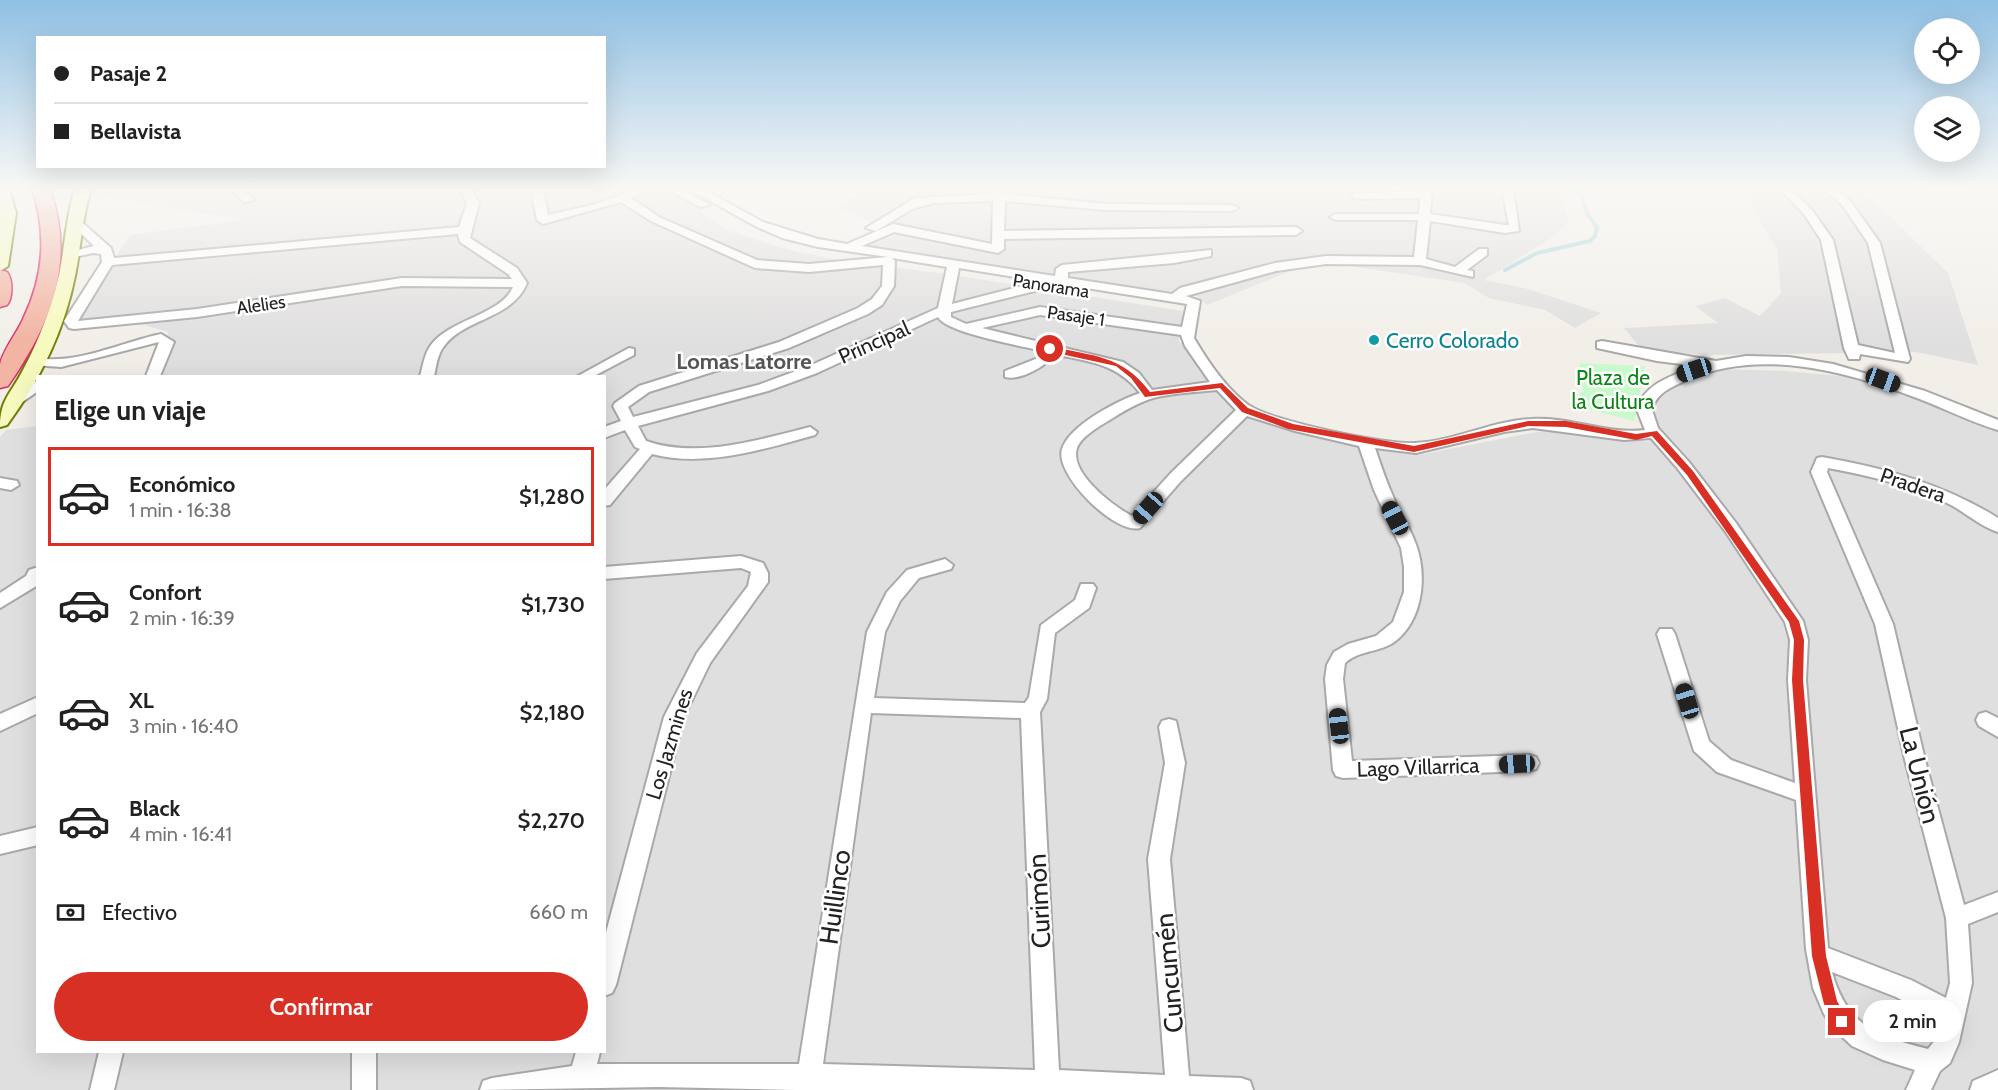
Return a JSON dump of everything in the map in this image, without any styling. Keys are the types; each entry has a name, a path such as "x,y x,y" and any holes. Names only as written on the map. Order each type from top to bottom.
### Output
{"highway":[{"path":"0,352 19,316 35,268 36,240"},
{"path":"0,381 34,321 50,275 52,240"},
{"path":"0,276 0,301"}],"main road":[{"path":"0,266 4,240"},
{"path":"42,369 70,256 71,240"},
{"path":"0,421 36,376"}],"street":[{"path":"91,240 107,257"},
{"path":"70,256 92,249 107,257 334,240"},
{"path":"427,375 437,346 461,327 516,296 521,283 513,271 465,240"},
{"path":"701,240 755,264 809,268 889,261 888,286 877,302 863,311 784,345 644,388 620,406 640,444 649,448 680,452 724,450 810,432"},
{"name":"Panorama","path":"772,240 823,252 952,267 1037,283 1193,305"},
{"path":"818,240 952,267 1174,297 1193,305 1187,332 1190,344 1222,385 1245,410 1291,427 1414,449 1528,424 1548,423 1636,437 1654,433"},
{"path":"851,246 857,240"},
{"path":"851,246 865,240"},
{"path":"952,240 998,249 999,240"},
{"path":"1420,261 1422,240"},
{"path":"1827,240 1859,375"},
{"path":"1851,348 1903,359 1872,240"},
{"path":"1174,297 1185,291 1275,267 1326,260 1420,261 1463,272 1483,252"},
{"path":"1061,282 1062,269 1174,259 1183,255 1208,253"},
{"name":"Alelies","path":"107,257 71,321 74,325 197,314 402,282 521,283"},
{"path":"952,267 944,310 945,319 965,327 1118,364 1134,376 1148,395"},
{"name":"Principal","path":"606,432 630,423 763,388 812,370 944,310 1035,286 1037,283"},
{"name":"Pasaje 1","path":"965,327 1040,311 1187,332"},
{"path":"42,369 139,341 161,338 167,342 153,375"},
{"path":"1602,345 1657,357 1722,364"},
{"path":"1010,374 1043,361 1050,349"},
{"path":"587,375 629,352"},
{"path":"1931,1062 1891,1051 1857,1035 1842,1022 1830,1004 1819,956 1797,680 1799,640 1794,621 1690,473 1654,433 1644,413 1647,401 1661,387 1682,374 1722,364 1770,360 1859,375 1902,387 1998,425"},
{"path":"16,400 36,385"},
{"path":"1222,385 1148,395 1127,404 1078,434 1070,446 1069,464 1083,484 1123,520 1134,524 1176,477 1245,410"},
{"name":"Lago Villarrica","path":"1365,441 1385,498 1405,537 1411,557 1411,596 1403,624 1397,632 1384,640 1352,650 1340,657 1335,665 1334,679 1343,770 1529,763"},
{"path":"606,499 649,448"},
{"name":"Pradera","path":"1822,462 1892,474 1931,488 1972,508 1998,526"},
{"name":"La Unión","path":"1822,462 1819,472 1884,624 1915,760 1957,918 1960,983 1947,1042 1941,1054 1931,1062 1918,1090"},
{"name":"Los Jazmines","path":"606,573 741,562 758,568 760,574 757,586 716,636 690,676 674,717 606,977"},
{"name":"Huillinco","path":"808,1083 863,705 876,632 893,597 913,574 945,565"},
{"path":"0,602 34,579 35,574"},
{"path":"863,705 1030,711 1038,699 1047,630 1083,603 1087,588"},
{"path":"0,609 36,594"},
{"path":"1666,634 1701,745 1724,766 1805,795"},
{"path":"0,723 36,705"},
{"name":"Curimón","path":"1030,711 1048,1087"},
{"name":"Cuncumén","path":"1169,727 1175,763 1159,859 1178,1087"},
{"path":"0,845 36,836"},
{"path":"1957,918 1998,902"},
{"path":"1819,956 1912,992 1953,1015"},
{"path":"102,1090 111,1053"},
{"path":"364,1053 364,1090"},
{"path":"581,1078 588,1053"},
{"path":"492,1090 581,1078 1048,1087 1178,1087 1241,1090"},
{"path":"1982,1090 1998,1082"}],"shaded area":[{"path":"127,240 757,240 785,249 838,260 953,275 1183,311 1179,341 1230,406 1255,421 1419,455 1557,428 1649,442 1649,405 1691,377 1717,369 1786,371 1862,378 1900,388 1998,429 1998,1090 0,1090 0,437 6,430 36,426 36,1053 606,1053 606,375 146,375 169,332 126,320 72,324"},
{"path":"867,240 1548,240 1484,280 1528,289 1601,313 1575,328 1545,310 1489,298 1464,283 1315,261 1207,305 1195,294 1098,283 866,246"},
{"path":"1772,240 1914,240 1948,273 1978,365 1916,352 1712,355 1643,351 1624,328 1718,323 1695,306 1725,298 1760,316 1781,293 1777,249"}],"green space":[{"name":"Plaza de la Cultura","path":"1580,363 1645,366 1634,421 1568,404 1583,391"}],"waterway":[{"path":"1505,270 1537,253 1591,240"}],"place":[{"name":"Cerro Colorado","path":"1374,340"}],"district":[{"name":"Lomas Latorre","path":"744,361"}],"route":[{"path":"1050,349 1118,364 1134,376 1148,395 1222,385 1245,410 1291,427 1414,449 1528,424 1566,424 1636,437 1654,433 1672,450 1690,473 1782,600 1794,621 1799,640 1797,680 1819,956 1830,1004 1842,1022"}]}
